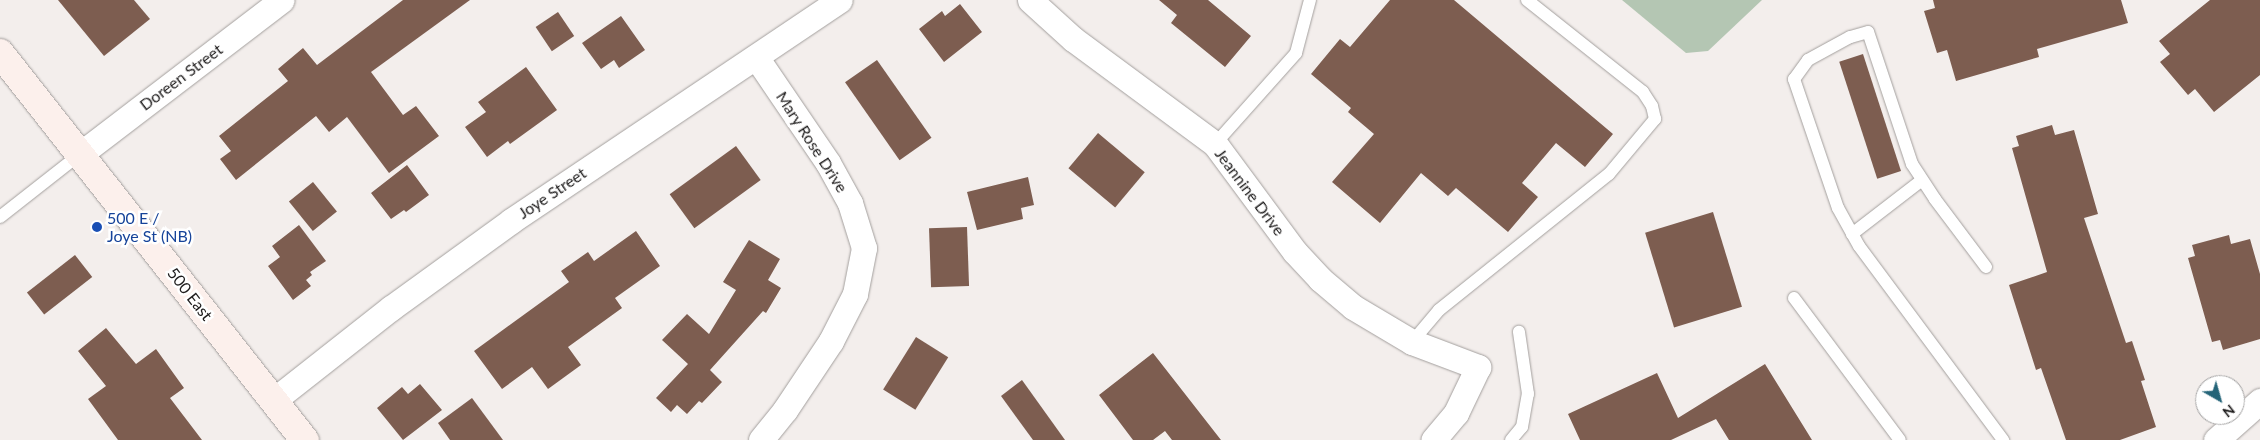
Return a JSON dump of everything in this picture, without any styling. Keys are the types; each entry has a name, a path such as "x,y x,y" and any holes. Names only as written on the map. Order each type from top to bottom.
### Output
{"street":[{"name":"Doreen Street","path":"80,155 282,0"},
{"name":"Joye Street","path":"274,400 390,308 511,221 840,0"},
{"name":"Jeannine Drive","path":"1030,0 1073,39 1215,144 1295,252 1320,279 1353,308 1412,342 1478,367 1456,413 1433,440"},
{"name":"500 East","path":"0,53 305,440"},
{"name":"Mary Rose Drive","path":"756,57 828,163 850,203 864,248 855,294 831,341 785,410 761,440"},
{"path":"2216,440 2260,401"}],"lane":[{"path":"1215,144 1296,54 1310,0"},
{"path":"1412,342 1439,310 1609,174 1655,119 1652,106 1643,92 1527,0"},
{"path":"1986,266 1912,164 1868,32 1850,37 1808,60 1794,78 1838,208 1859,246 2003,440"},
{"path":"0,217 80,155"},
{"path":"1852,234 1922,180"},
{"path":"1794,298 1900,440"},
{"path":"1511,440 1522,427 1528,394 1519,332"}],"green space":[{"path":"1622,0 1762,0 1708,51 1686,53"}],"building":[{"path":"58,0 134,0 150,19 104,56"},
{"path":"403,0 470,0 371,72 403,115 416,106 439,136 389,173 347,117 329,132 316,116 236,180 220,159 231,151 219,136 288,81 278,69 303,48 317,65"},
{"path":"1159,0 1208,0 1251,36 1225,67 1171,23 1177,15"},
{"path":"1390,0 1454,0 1613,134 1585,167 1556,143 1522,183 1538,197 1508,232 1456,188 1448,196 1421,173 1380,223 1332,182 1374,134 1348,112 1351,108 1311,74 1340,39 1350,47"},
{"path":"1933,0 2121,0 2128,23 2037,49 2039,57 1956,81 1947,50 1937,53 1924,11 1935,8"},
{"path":"2210,0 2260,0 2260,75 2214,112 2195,89 2188,95 2160,62 2170,54 2159,41"},
{"path":"960,4 982,32 944,62 919,29 942,11 945,16"},
{"path":"558,12 574,36 552,51 536,27"},
{"path":"621,16 645,50 619,68 614,60 601,69 582,43"},
{"path":"1863,54 1901,171 1877,179 1839,62"},
{"path":"877,60 931,138 900,160 845,82"},
{"path":"526,67 557,110 510,144 508,141 487,157 465,127 486,112 478,102"},
{"path":"2052,125 2055,135 2074,130 2098,214 2084,218 2126,343 2132,341 2145,380 2141,381 2156,427 2120,440 2066,440 2041,368 2036,370 2009,285 2047,272 2012,148 2019,146 2016,136"},
{"path":"1098,133 1145,172 1115,207 1068,168"},
{"path":"736,146 761,180 694,228 670,194"},
{"path":"407,165 429,195 406,212 404,210 391,219 371,193"},
{"path":"1028,177 1034,205 1021,208 1023,219 977,230 967,192"},
{"path":"313,182 337,212 313,231 289,202"},
{"path":"1713,212 1742,307 1674,327 1645,233"},
{"path":"299,225 326,261 310,272 312,275 306,280 311,286 293,300 268,266 280,257 272,246"},
{"path":"967,227 969,286 931,287 929,228"},
{"path":"636,231 660,266 615,298 622,308 568,347 581,365 548,389 532,367 502,389 474,351 569,282 561,271 588,252 594,261"},
{"path":"2229,235 2231,244 2250,239 2260,274 2260,339 2223,350 2220,340 2212,342 2188,258 2195,256 2192,245"},
{"path":"749,240 780,259 768,280 781,288 766,313 763,311 710,370 722,382 702,403 699,401 687,414 677,405 671,412 656,398 688,364 662,340 687,314 709,334 736,290 723,282"},
{"path":"75,255 92,277 44,315 27,293"},
{"path":"106,328 136,364 156,349 184,388 170,398 202,440 118,440 88,399 106,386 78,351"},
{"path":"916,337 948,357 915,410 883,390"},
{"path":"1153,353 1221,440 1172,440 1165,431 1153,440 1133,440 1099,395"},
{"path":"1765,364 1812,440 1729,440 1716,419 1671,440 1580,440 1568,414 1657,373 1678,418"},
{"path":"1022,380 1065,440 1033,440 1001,396"},
{"path":"420,384 442,410 403,440 377,408 402,387 408,394"},
{"path":"472,398 503,440 450,440 438,423"}],"place":[{"name":"500 E / Joye St (NB)","path":"97,227"}]}
